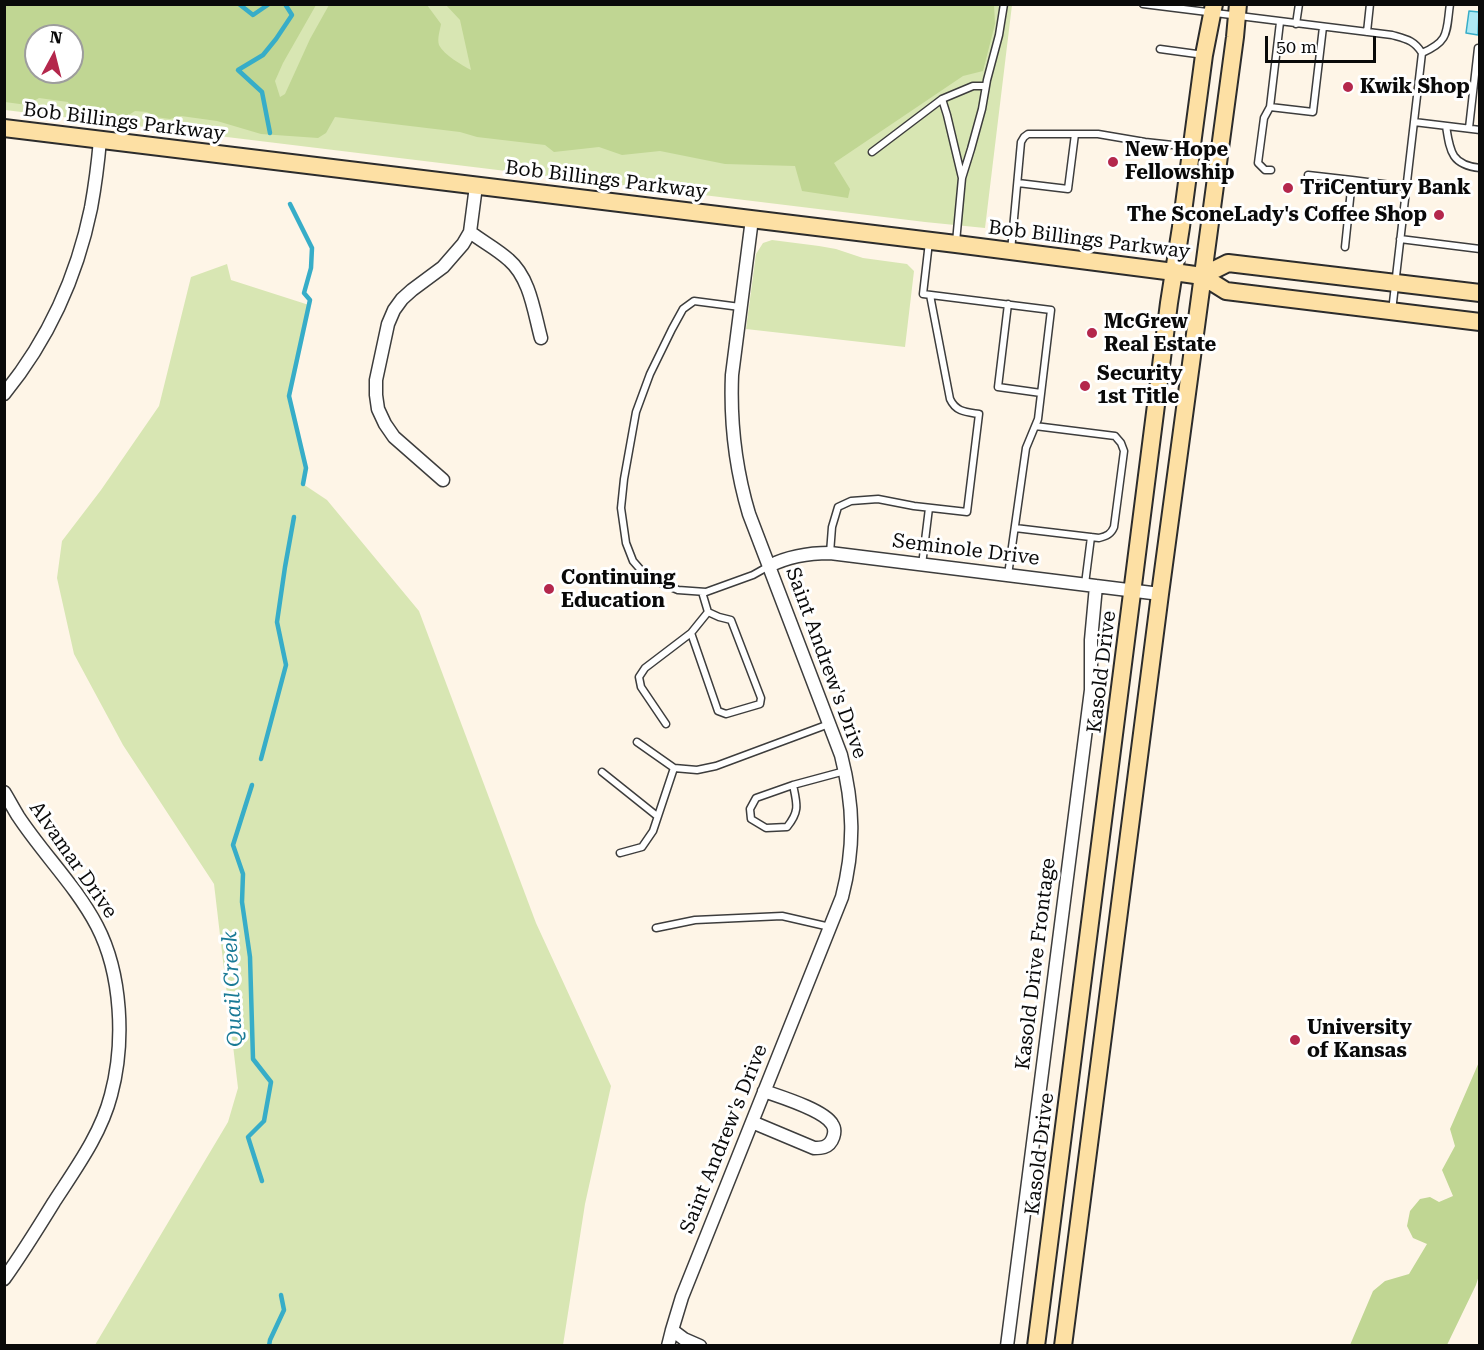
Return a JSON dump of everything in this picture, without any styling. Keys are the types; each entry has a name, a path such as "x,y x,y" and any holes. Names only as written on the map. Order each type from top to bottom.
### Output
{"main road":[{"name":"Kasold Drive","path":"1036,1346 1174,272 1204,55 1213,9"},
{"path":"1063,1346 1237,10"},
{"name":"Bob Billings Parkway","path":"4,128 1174,272 1202,276 1226,291 1479,322"},
{"name":"Bob Billings Parkway","path":"1202,276 1228,263 1479,293"}],"street":[{"path":"4,394 50,327 73,274 91,207 100,140"},
{"path":"443,480 394,437 384,424 378,409 376,380 388,324 394,310 412,290 443,267 463,244 470,232 476,186"},
{"name":"Saint Andrew's Drive","path":"668,1346 682,1297 831,927 842,897 851,852 851,805 837,740 749,514 736,461 732,431 732,375 752,219"},
{"path":"470,232 510,261 520,273 541,338"},
{"name":"Seminole Drive","path":"769,566 780,560 797,556 830,553 1160,594"},
{"name":"Kasold Drive Frontage","path":"1007,1346 1091,690 1091,585"},
{"name":"Alvamar Drive","path":"4,792 17,815 73,886 98,927 116,982 119,1045 111,1094 97,1131 4,1279"},
{"path":"752,1122 814,1148 823,1148 833,1138 834,1125 823,1114 765,1091"},
{"path":"672,1330 684,1339 700,1346"}],"lane":[{"path":"956,244 962,178 982,109 1004,4"},
{"path":"1143,4 1237,10 1280,22 1392,35 1417,45 1422,53 1391,311"},
{"path":"1296,24 1299,4"},
{"path":"1367,32 1370,4"},
{"path":"1422,53 1443,41 1450,4"},
{"path":"1271,170 1265,170 1258,163 1264,118 1270,107 1280,22"},
{"path":"1270,107 1313,112 1323,27"},
{"path":"1468,129 1478,48"},
{"path":"1160,49 1204,55"},
{"path":"872,152 942,99 973,86 986,86"},
{"path":"942,99 962,178"},
{"path":"1414,122 1479,130"},
{"path":"1446,126 1449,147 1456,160 1468,167 1479,168"},
{"path":"1011,252 1021,142 1028,134 1098,134 1191,147"},
{"path":"1018,183 1068,189 1075,134"},
{"path":"1308,175 1406,187"},
{"path":"1345,246 1352,180"},
{"path":"1400,239 1479,249"},
{"path":"929,241 923,294 1051,310 1038,419 1026,448 1008,575"},
{"path":"830,553 832,527 838,507 851,501 878,499 967,512 979,414 963,412 953,407 930,295"},
{"path":"741,307 694,301 683,309 650,374 636,412 624,478 621,508 623,527 633,561 647,577 678,590 706,592 753,575 769,566"},
{"path":"1008,304 998,387 1041,393"},
{"path":"1015,528 1099,538 1112,532 1114,527 1124,451 1121,443 1115,436 1035,426"},
{"path":"922,565 929,508"},
{"path":"1091,537 1091,585"},
{"path":"691,633 718,711 726,714 760,704 761,698 731,620 708,612 702,592"},
{"path":"666,724 641,687 639,677 645,668 691,633 708,612"},
{"path":"637,742 674,768 697,770 716,766 830,724"},
{"path":"620,853 642,847 652,831 674,768"},
{"path":"793,785 797,806 794,818 787,827 766,828 751,819 750,809 756,798 793,785 845,771"},
{"path":"602,772 657,816"},
{"path":"656,928 695,920 783,916 831,927"}],"green space":[{"path":"5,4 316,5 275,81 280,97 285,94 310,39 329,5 427,5 441,24 438,40 441,49 471,70 460,20 446,5 994,4 995,24 983,71 963,76 834,163 850,189 848,198 802,191 795,166 725,164 660,151 622,155 599,147 554,152 545,145 335,117 326,133 318,138 261,134 217,121 181,116 170,119 155,117 147,112 135,111 124,118 70,109 68,102 39,98 27,105 5,102"},
{"path":"5,5 1012,5 985,228 5,110"},
{"path":"772,240 836,249 863,258 907,264 914,271 905,347 746,329 756,254 763,243"},
{"path":"227,264 231,280 309,305 289,396 306,468 303,484 327,500 419,611 536,923 611,1086 585,1204 563,1345 95,1345 228,1122 238,1088 214,884 123,745 74,654 57,578 62,541 101,490 159,406 191,277"},
{"path":"1479,1062 1480,1272 1476,1285 1447,1345 1350,1345 1373,1291 1385,1281 1409,1274 1427,1244 1413,1238 1407,1226 1410,1211 1420,1199 1430,1197 1439,1202 1453,1196 1442,1170 1455,1146 1450,1129"}],"water":[{"path":"1469,11 1479,12 1478,35 1466,33"}],"waterway":[{"name":"Quail Creek","path":"239,4 253,15 269,4"},
{"name":"Quail Creek","path":"270,133 262,92 238,70 263,55 276,39 292,15 285,4"},
{"name":"Quail Creek","path":"290,204 312,248 311,268 304,293 310,300 289,396 306,468 303,484"},
{"name":"Quail Creek","path":"261,759 286,665 277,622 294,517"},
{"name":"Quail Creek","path":"252,785 233,845 243,874 242,902 250,957 253,1059 271,1082 264,1121 248,1137 262,1181"},
{"name":"Quail Creek","path":"269,1346 284,1310 281,1295"}],"place":[{"name":"Kwik Shop","path":"1348,87"},
{"name":"New Hope Fellowship","path":"1113,162"},
{"name":"TriCentury Bank","path":"1288,188"},
{"name":"The SconeLady's Coffee Shop","path":"1439,215"},
{"name":"McGrew Real Estate","path":"1092,333"},
{"name":"Security 1st Title","path":"1085,386"},
{"name":"Continuing Education","path":"549,589"},
{"name":"University of Kansas","path":"1295,1040"}]}
